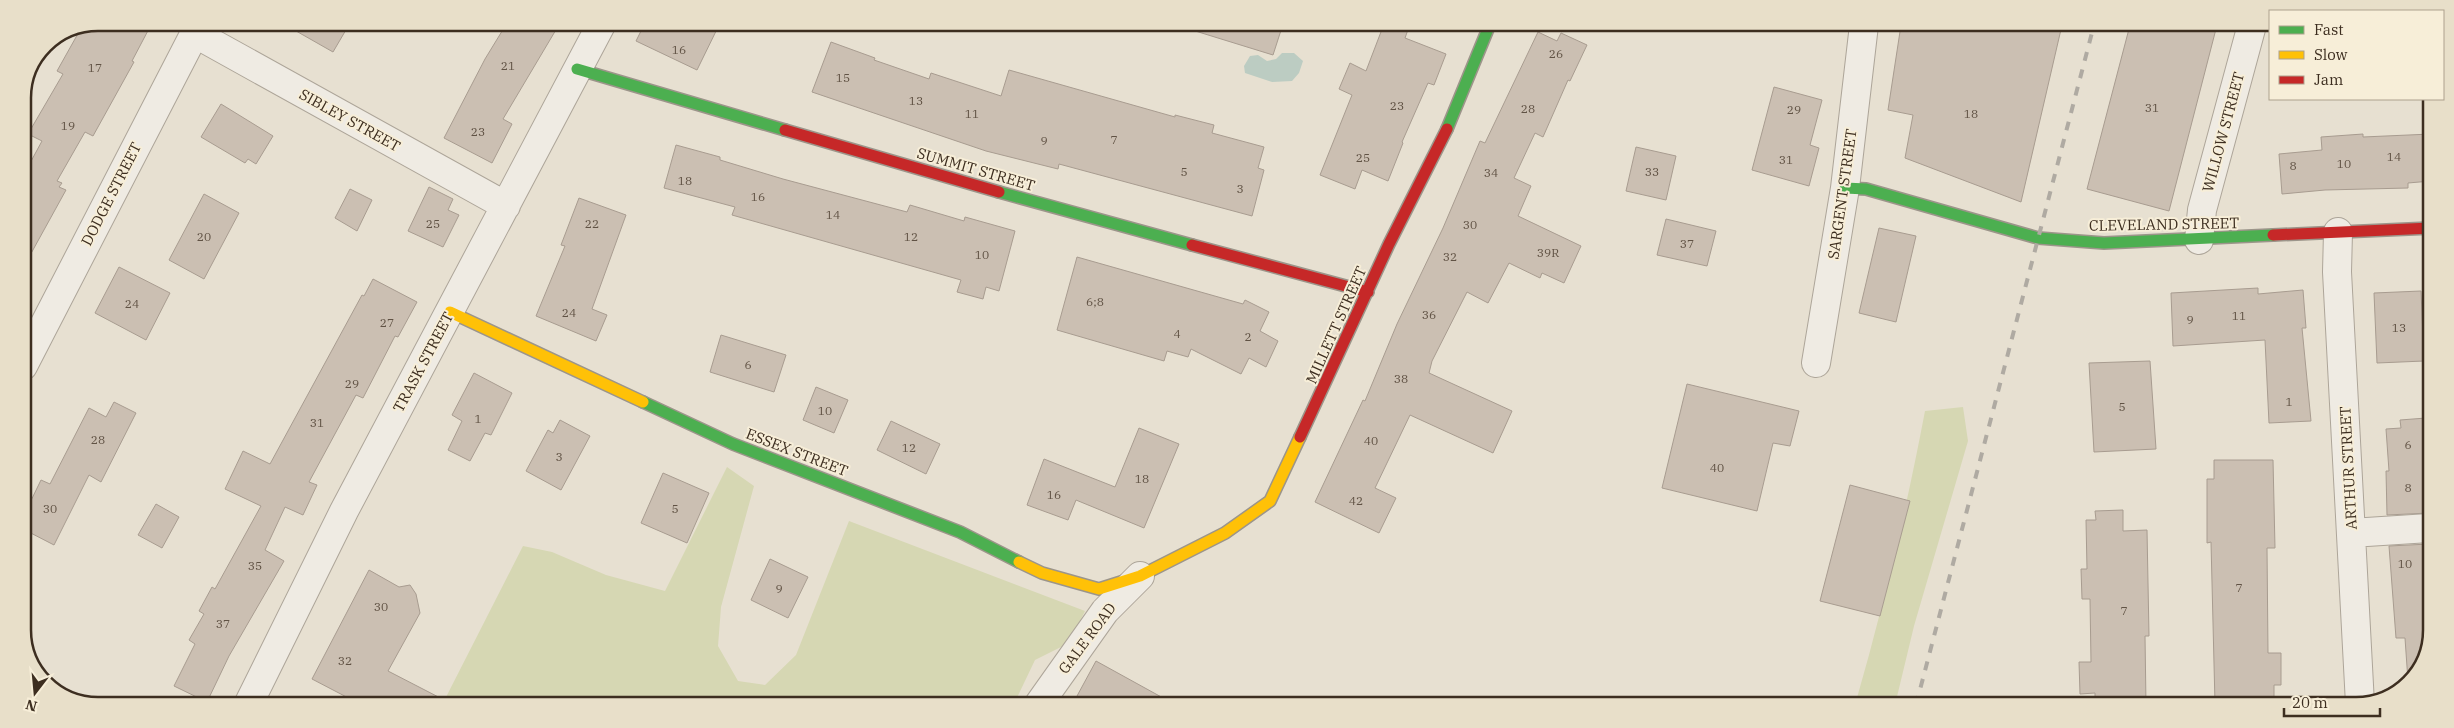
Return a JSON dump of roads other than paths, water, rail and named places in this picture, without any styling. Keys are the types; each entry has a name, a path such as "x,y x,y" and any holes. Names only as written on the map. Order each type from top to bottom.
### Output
{"street":[{"name":"DODGE STREET","path":"31,350 195,31"},
{"name":"SIBLEY STREET","path":"202,31 506,206"},
{"name":"TRASK STREET","path":"252,697 344,511 598,31"},
{"name":"MILLETT STREET","path":"1140,576 1225,533 1270,501 1368,292 1451,122 1487,31"},
{"name":"SARGENT STREET","path":"1816,363 1844,188 1863,31"},
{"name":"WILLOW STREET","path":"2199,240 2202,210 2250,31"},
{"name":"SUMMIT STREET","path":"577,69 1092,219 1368,292"},
{"name":"CLEVELAND STREET","path":"1844,188 1866,189 2038,238 2104,243 2423,228"},
{"name":"ARTHUR STREET","path":"2338,232 2337,272 2360,697"},
{"name":"ESSEX STREET","path":"450,312 733,444 960,532 1042,573 1099,588 1140,576"},
{"path":"2351,533 2423,528"},
{"name":"GALE ROAD","path":"1044,697 1104,611 1140,576"}],"railway":[{"path":"1918,697 2092,31"}]}
